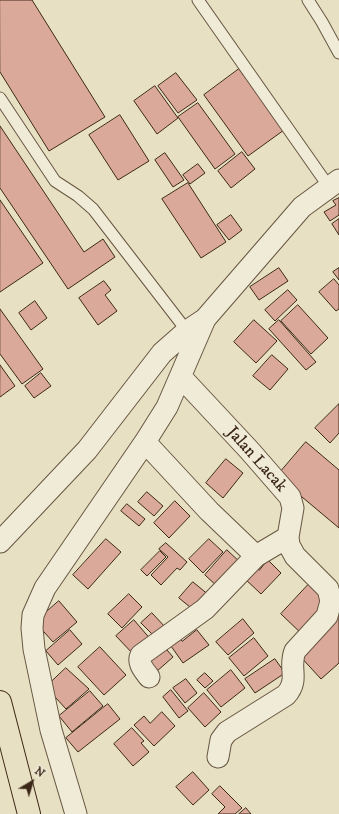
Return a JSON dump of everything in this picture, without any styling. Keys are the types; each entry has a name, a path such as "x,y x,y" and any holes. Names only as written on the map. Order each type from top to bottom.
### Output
{"highway":[{"path":"0,702 29,814"}],"street":[{"path":"0,542 87,450 162,353 187,331 205,319 302,207 334,183"},
{"path":"76,814 52,730 34,649 32,628 33,616 45,588 145,442 167,407 205,319"},
{"name":"Jalan Lacak","path":"181,377 250,451 290,497 293,508 288,537 289,545 295,556 328,589 331,601 327,616 295,652 293,658 293,684 290,690 286,695 227,732 221,740 218,757"},
{"path":"145,442 208,511 256,556"},
{"path":"149,677 139,663 141,655 205,609 256,556 288,537"}],"lane":[{"path":"198,0 334,183"},
{"path":"308,0 339,53"},
{"path":"0,98 55,181 78,196 93,209 187,331"}],"building":[{"path":"0,0 32,0 105,117 49,151 0,72"},
{"path":"239,69 284,130 248,156 204,95"},
{"path":"176,73 197,100 178,113 158,86"},
{"path":"155,86 178,118 157,134 134,101"},
{"path":"198,103 235,154 215,169 178,117"},
{"path":"120,115 149,161 118,180 89,135"},
{"path":"0,126 84,252 103,239 115,257 68,289 0,188"},
{"path":"242,152 255,169 231,188 218,171"},
{"path":"165,153 184,180 173,187 155,160"},
{"path":"198,164 205,173 190,184 183,175"},
{"path":"188,183 226,242 201,258 162,199"},
{"path":"339,198 339,215 330,221 324,212 336,205 333,201"},
{"path":"0,200 43,263 0,292"},
{"path":"231,215 242,230 229,240 217,225"},
{"path":"339,219 339,235 332,224"},
{"path":"279,268 288,281 259,300 250,287"},
{"path":"339,268 339,280 333,272"},
{"path":"334,279 339,285 339,309 336,311 319,292"},
{"path":"104,281 111,290 105,295 117,311 98,325 79,298"},
{"path":"288,290 297,300 275,321 265,310"},
{"path":"35,301 47,318 31,330 19,313"},
{"path":"298,305 328,338 311,354 281,321"},
{"path":"0,309 43,369 22,384 0,354"},
{"path":"254,320 277,341 256,363 234,342"},
{"path":"279,320 316,362 306,370 269,329"},
{"path":"272,355 288,369 270,390 253,376"},
{"path":"0,365 15,386 0,397"},
{"path":"41,373 51,386 34,398 25,386"},
{"path":"339,404 339,433 330,443 315,428"},
{"path":"306,442 339,470 339,528 277,476"},
{"path":"226,459 243,473 223,498 206,483"},
{"path":"147,492 163,506 154,516 138,502"},
{"path":"175,501 190,516 169,538 154,523"},
{"path":"127,504 145,519 139,526 121,511"},
{"path":"106,539 121,552 88,589 73,575"},
{"path":"209,539 223,552 203,573 189,559"},
{"path":"166,543 187,562 180,570 177,568 161,585 151,575 168,557 159,549"},
{"path":"227,550 242,564 220,589 205,575"},
{"path":"160,551 166,557 147,576 141,570"},
{"path":"268,560 281,573 261,594 243,577 254,566 259,570"},
{"path":"193,582 210,596 196,612 179,598"},
{"path":"309,584 323,596 319,600 326,606 305,637 281,614"},
{"path":"129,594 142,607 122,628 108,614"},
{"path":"59,601 77,622 53,642 35,622"},
{"path":"339,610 339,663 321,679 298,654"},
{"path":"152,613 167,629 157,639 141,623"},
{"path":"243,619 254,633 228,655 216,642"},
{"path":"134,620 152,641 135,656 116,636"},
{"path":"70,630 82,644 58,665 46,651"},
{"path":"197,630 209,645 183,663 166,639 176,632 182,641"},
{"path":"254,638 268,656 244,676 229,658"},
{"path":"161,643 173,657 156,672 144,658"},
{"path":"100,647 126,675 104,695 78,667"},
{"path":"275,659 285,673 255,693 245,679"},
{"path":"66,668 89,689 66,709 46,687"},
{"path":"231,670 245,688 221,707 207,690"},
{"path":"205,673 213,681 205,688 197,680"},
{"path":"186,679 197,693 185,703 173,688"},
{"path":"171,690 188,711 179,718 163,697"},
{"path":"90,691 103,706 72,732 59,716"},
{"path":"204,693 221,712 205,727 188,708"},
{"path":"108,704 120,719 78,752 66,738"},
{"path":"162,712 175,726 154,746 134,725 144,716 150,723"},
{"path":"132,728 144,741 141,743 149,752 133,766 114,744"},
{"path":"193,772 209,790 193,805 176,787"},
{"path":"220,786 242,808 235,814 218,814 225,807 212,794"},
{"path":"246,808 251,814 239,814"}]}
